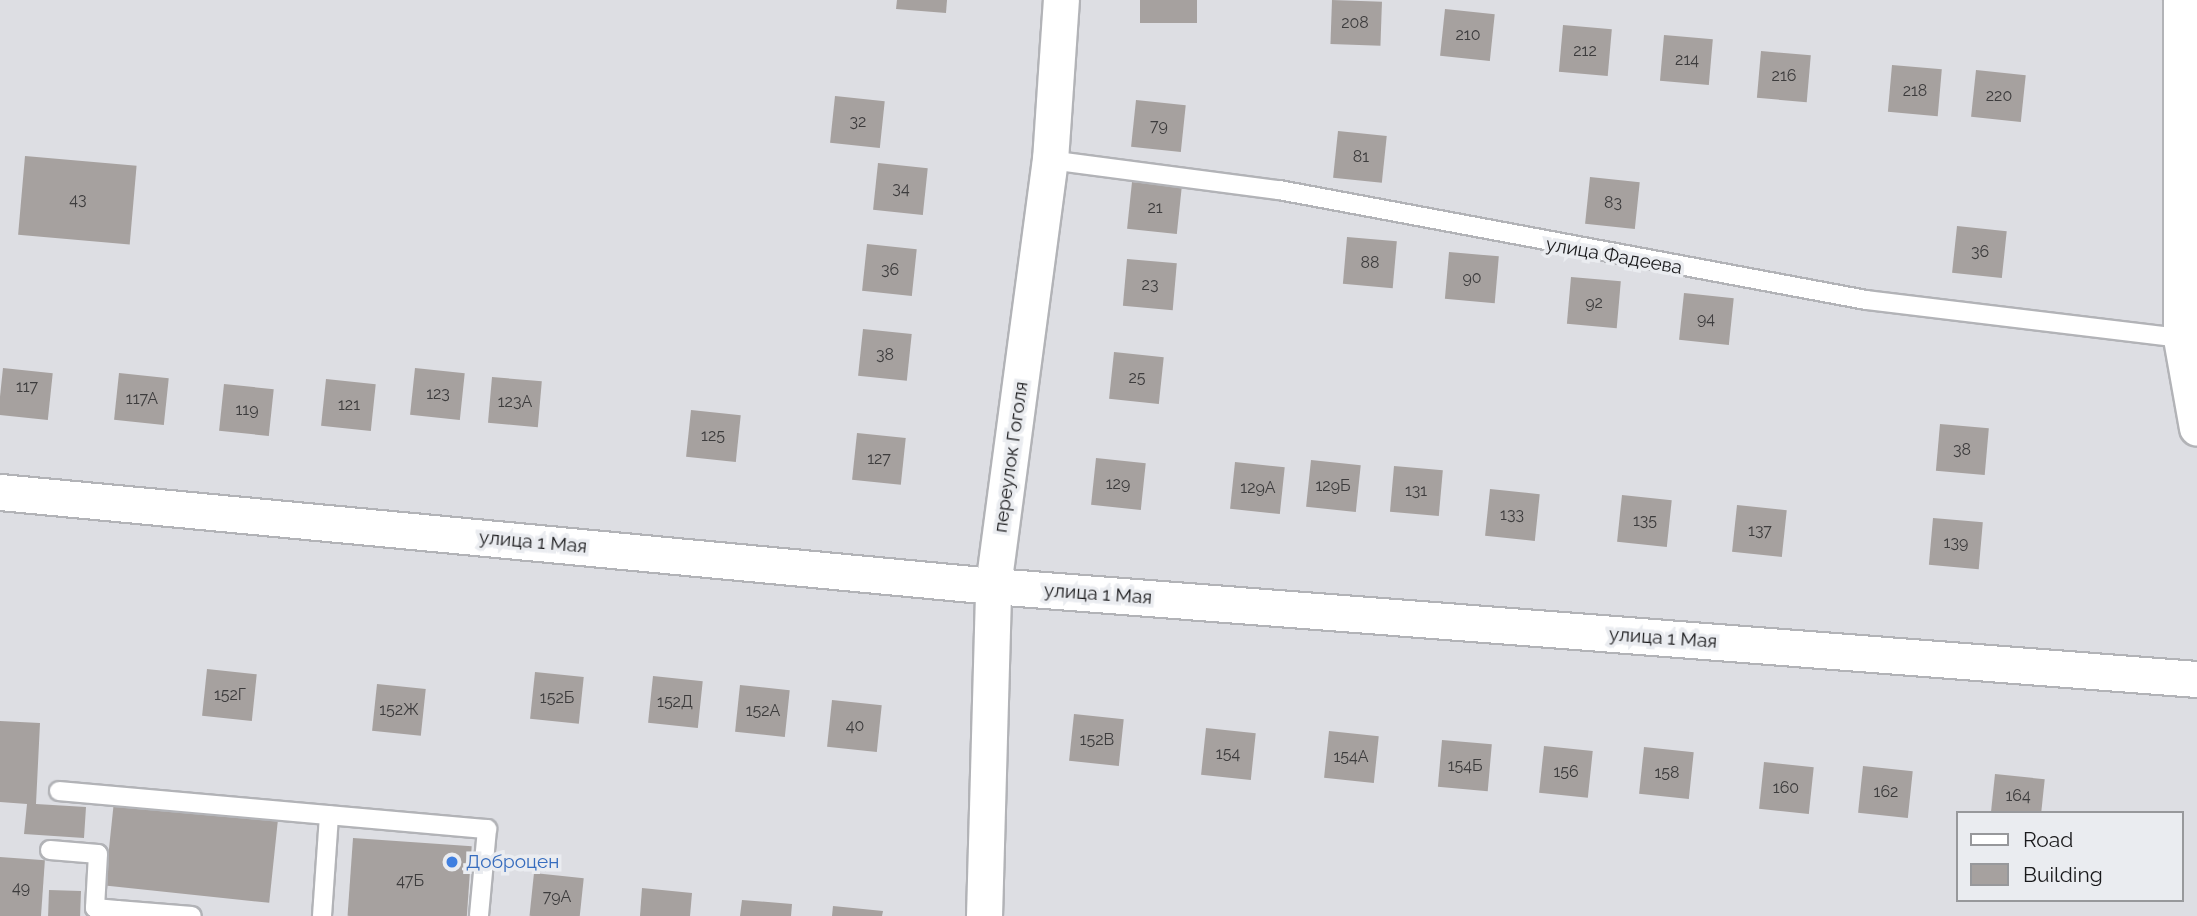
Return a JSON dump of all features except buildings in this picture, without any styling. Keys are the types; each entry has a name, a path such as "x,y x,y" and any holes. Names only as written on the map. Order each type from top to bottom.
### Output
{"street":[{"name":"переулок Гоголя","path":"984,916 993,586 1050,160 1061,0"},
{"path":"2181,0 2181,338 2197,428"},
{"name":"улица 1 Мая","path":"0,492 993,586 2197,679"}],"lane":[{"name":"улица Фадеева","path":"1050,160 1279,190 1866,300 2181,338"},
{"path":"59,791 487,829 479,916"},
{"path":"322,916 329,815"},
{"path":"50,850 98,854 95,908 116,913 192,916"}],"place":[{"name":"Доброцен","path":"452,862"}]}
